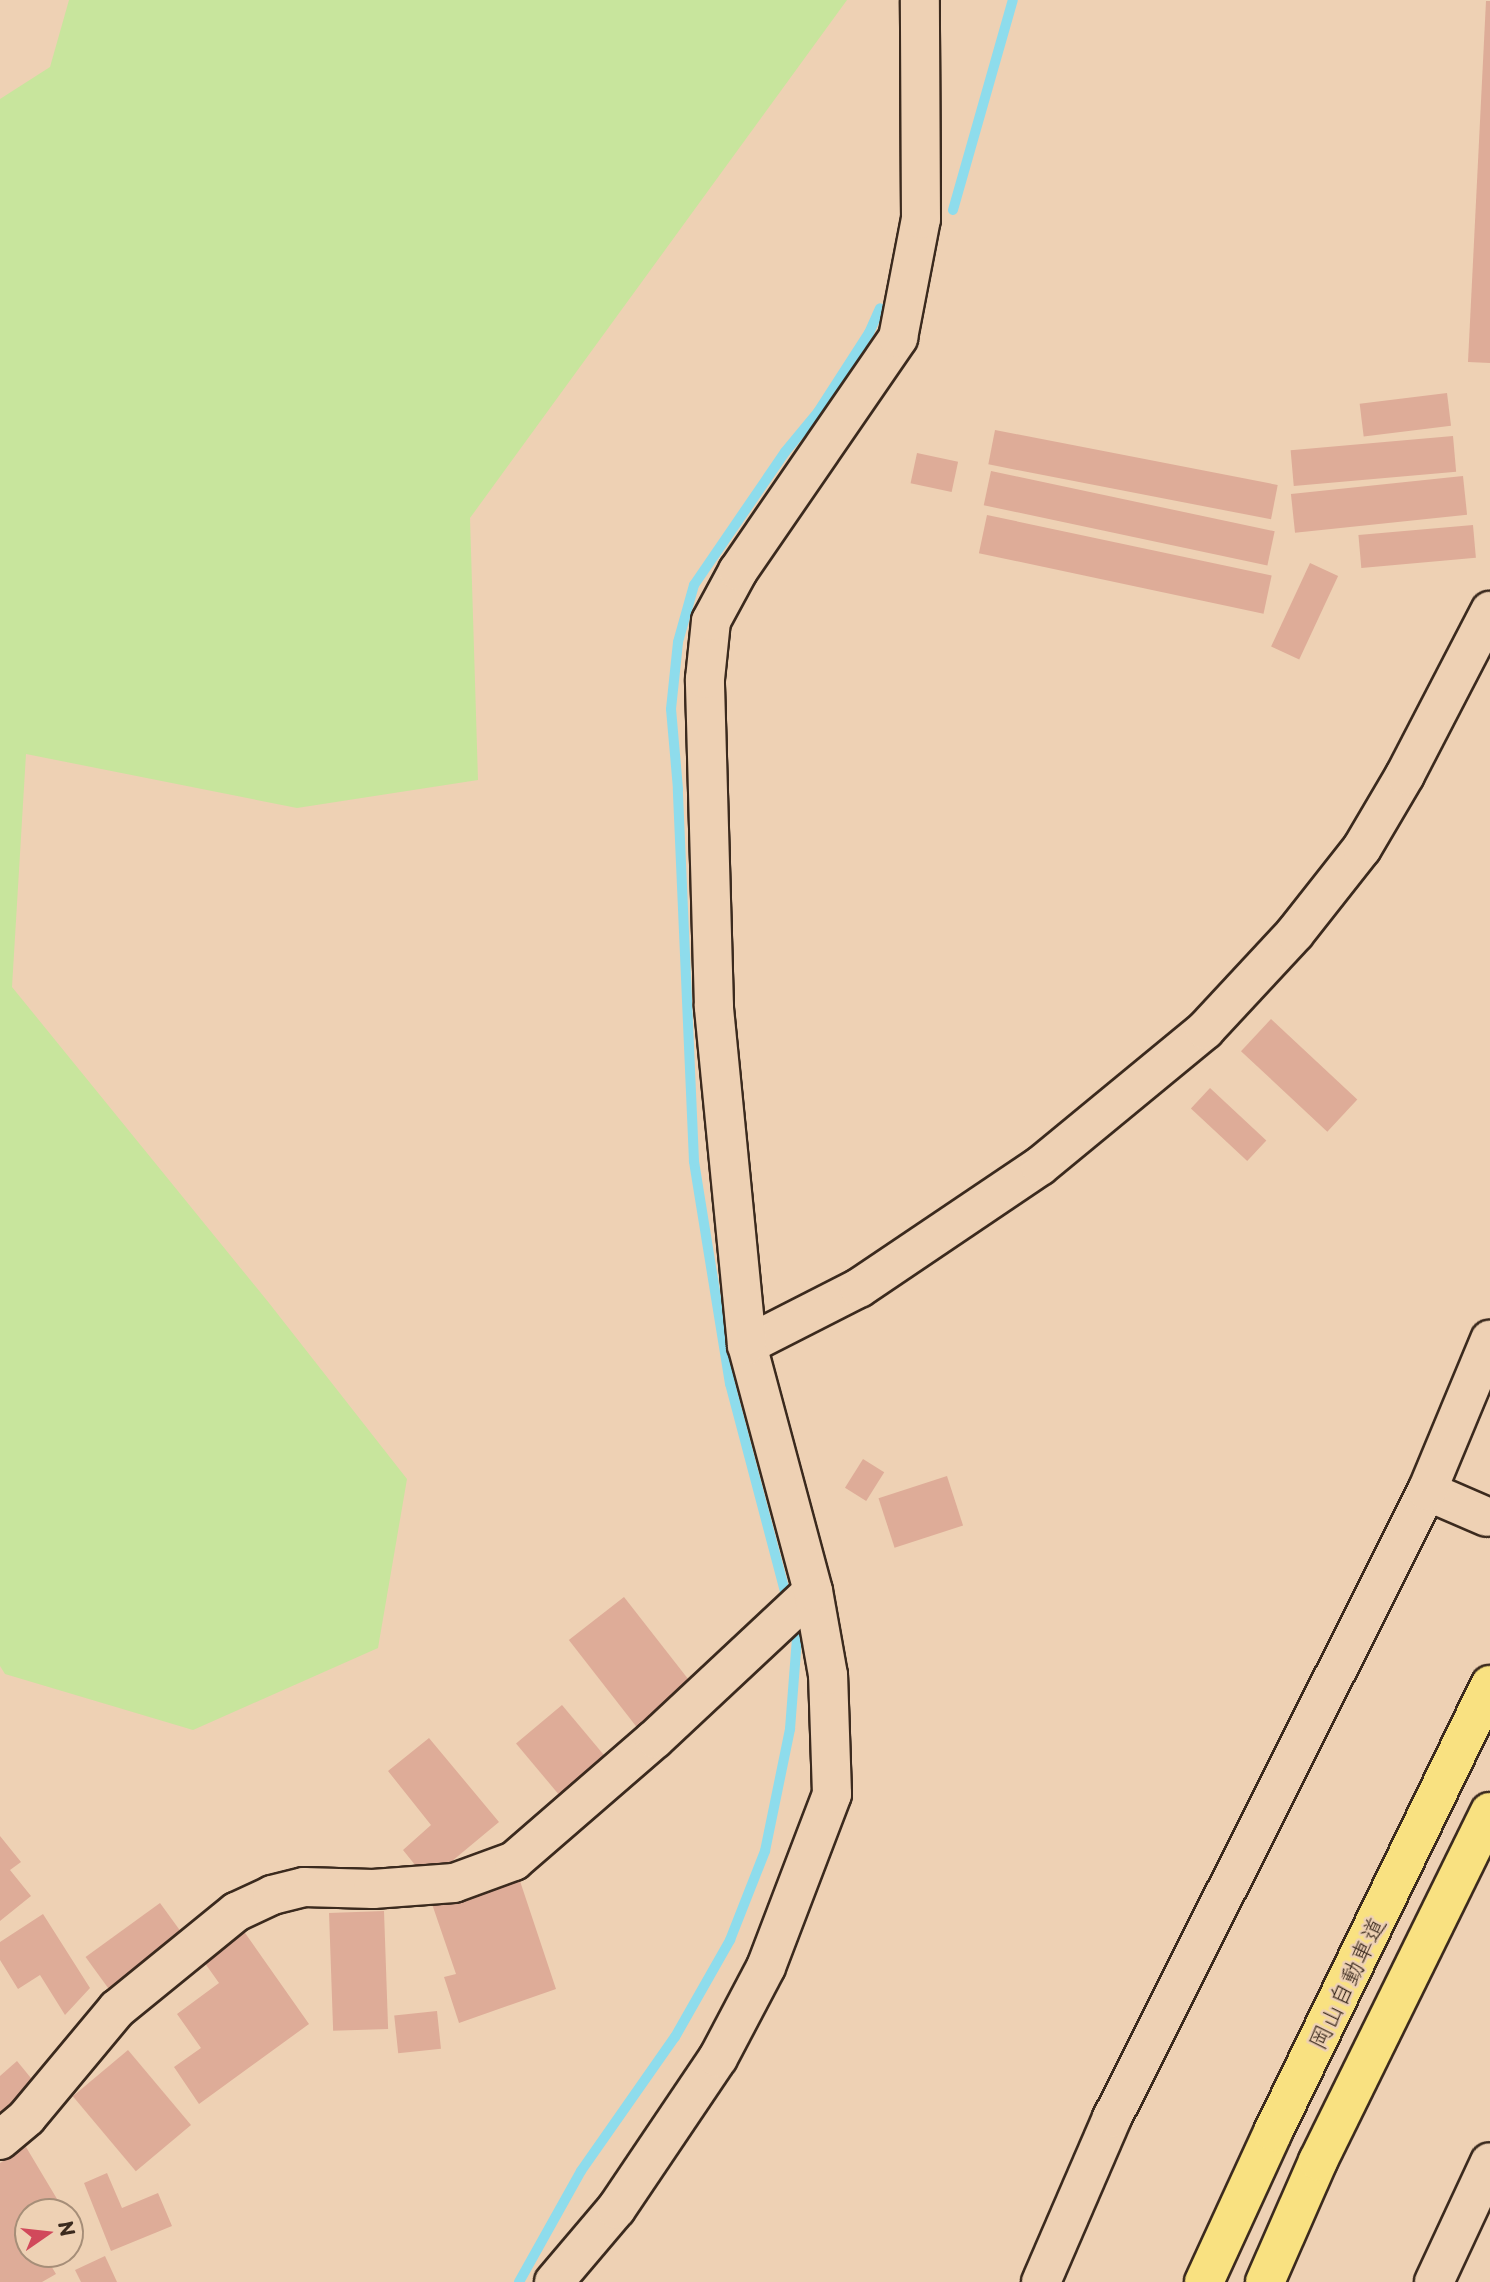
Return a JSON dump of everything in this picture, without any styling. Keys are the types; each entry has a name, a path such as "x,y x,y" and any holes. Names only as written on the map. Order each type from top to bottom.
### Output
{"highway":[{"name":"岡山自動車道","path":"1204,2282 1273,2132 1490,1685"},
{"path":"1265,2282 1318,2161 1488,1818"}],"street":[{"path":"554,2282 616,2209 718,2058 766,1967 832,1794 828,1675 797,1606 747,1345 723,1125 715,1007 705,679 710,621 745,560 898,338 921,219 920,0"},
{"path":"747,1345 859,1288 1040,1166 1205,1030 1295,933 1362,848 1405,775 1490,611"},
{"path":"1041,2282 1112,2118 1427,1491 1490,1340"},
{"path":"1427,1491 1487,1517"},
{"path":"0,2140 27,2117 117,2009 236,1912 272,1895 304,1887 373,1889 454,1883 514,1861 656,1739 797,1606"},
{"path":"1434,2282 1490,2162"}],"green space":[{"path":"69,0 847,0 470,518 478,780 297,808 26,754 12,987 269,1303 407,1479 378,1648 193,1730 5,1674 0,1666 0,99 50,67"}],"building":[{"path":"1486,1 1490,1 1490,363 1468,362"},
{"path":"1447,393 1451,426 1364,436 1360,404"},
{"path":"995,430 1278,485 1271,519 988,464"},
{"path":"1453,436 1456,472 1294,486 1291,450"},
{"path":"917,453 958,462 952,492 911,483"},
{"path":"991,471 1275,531 1267,566 984,505"},
{"path":"1463,476 1467,515 1295,533 1291,494"},
{"path":"987,515 1272,576 1264,614 979,553"},
{"path":"1473,525 1476,558 1361,568 1358,535"},
{"path":"1310,563 1338,576 1299,659 1271,646"},
{"path":"1271,1019 1357,1099 1327,1132 1241,1051"},
{"path":"1210,1088 1266,1141 1247,1161 1191,1108"},
{"path":"863,1459 884,1472 866,1501 845,1488"},
{"path":"947,1476 963,1525 895,1548 879,1498"},
{"path":"624,1597 694,1686 638,1729 569,1640"},
{"path":"562,1705 609,1761 563,1799 516,1744"},
{"path":"429,1738 499,1822 428,1881 403,1850 431,1825 388,1771"},
{"path":"0,1836 21,1862 10,1870 31,1896 0,1921"},
{"path":"518,1875 556,1989 459,2023 444,1977 456,1974 432,1904"},
{"path":"160,1903 185,1938 111,1992 86,1957"},
{"path":"384,1911 388,2029 333,2031 329,1913"},
{"path":"43,1914 90,1988 65,2015 40,1975 18,1989 0,1960 0,1942"},
{"path":"238,1923 309,2024 199,2104 174,2067 201,2048 177,2014 219,1983 197,1952"},
{"path":"437,2011 441,2049 398,2053 394,2015"},
{"path":"128,2050 191,2125 136,2171 73,2096"},
{"path":"17,2061 35,2083 0,2112 0,2076"},
{"path":"26,2147 56,2198 14,2198 14,2268 52,2268 56,2274 42,2282 0,2282 0,2163"},
{"path":"107,2173 122,2208 158,2193 172,2226 111,2251 84,2183"},
{"path":"105,2256 117,2282 81,2282 75,2270"}],"waterway":[{"path":"953,210 1013,0"},
{"path":"788,1603 730,1384 694,1161 678,789 671,709 678,642 694,585 785,452 818,412 869,333 880,308"},
{"path":"519,2282 581,2171 675,2037 730,1940 765,1851 790,1729 797,1639 793,1622"}]}
